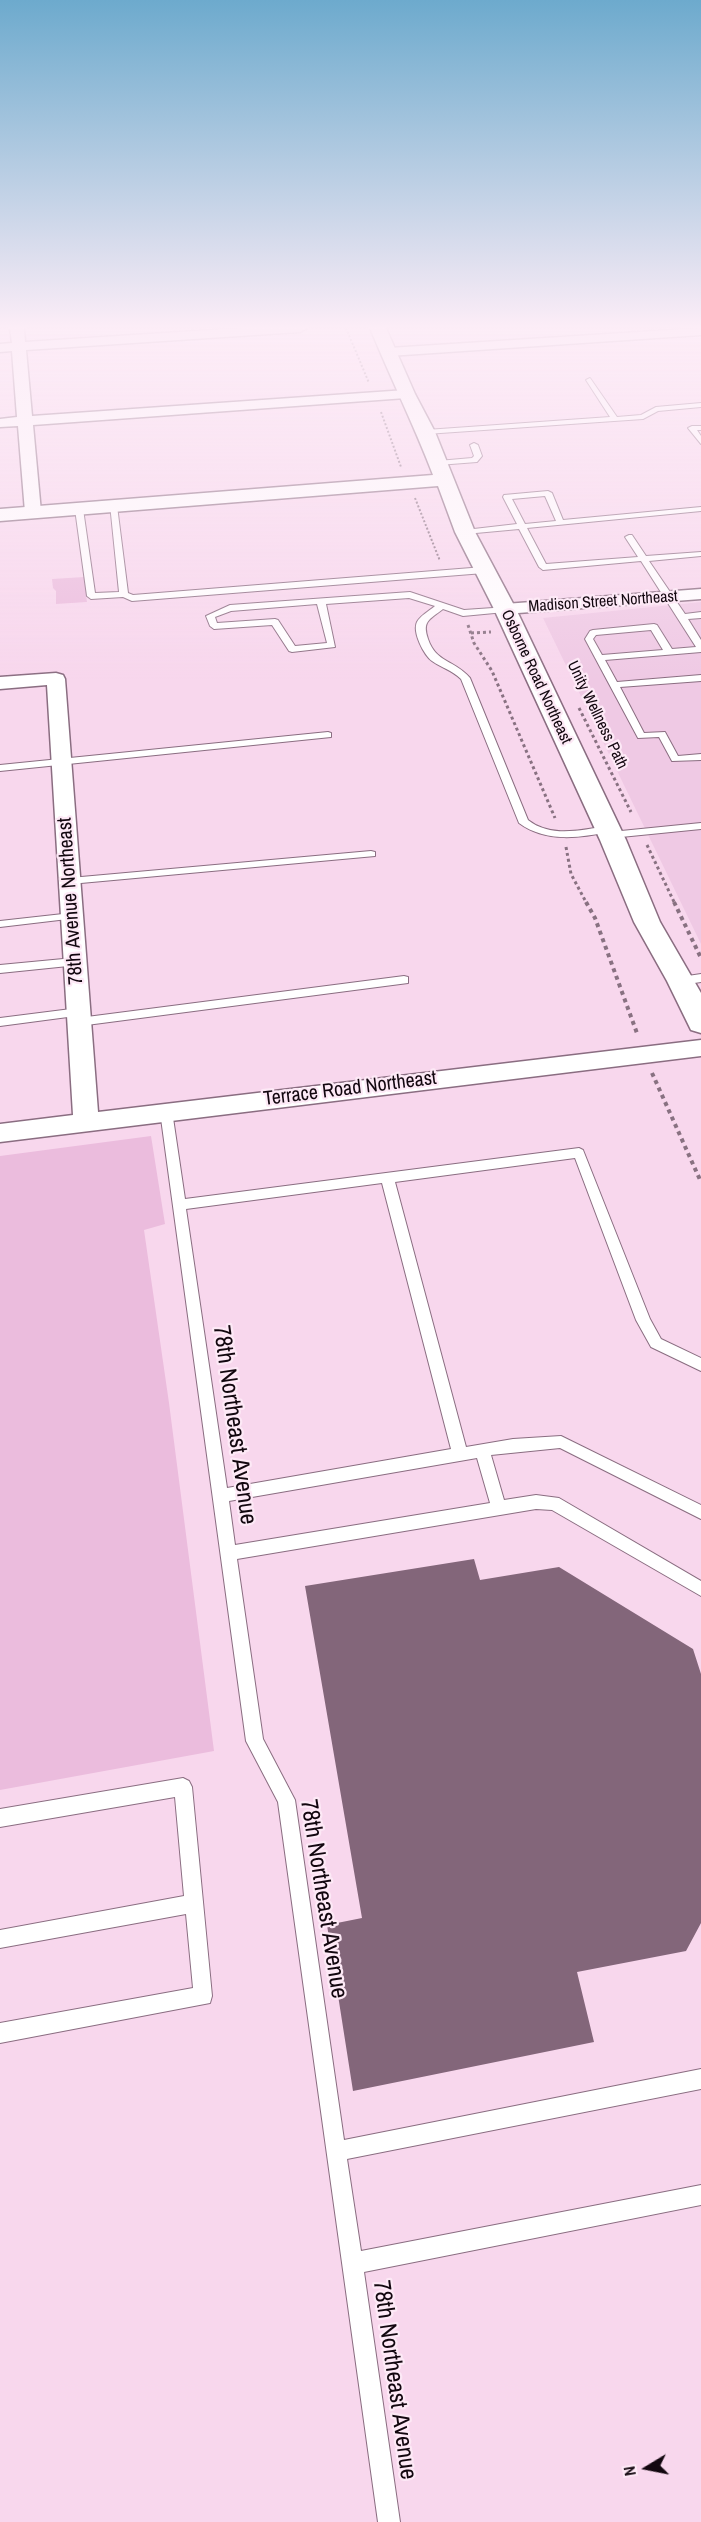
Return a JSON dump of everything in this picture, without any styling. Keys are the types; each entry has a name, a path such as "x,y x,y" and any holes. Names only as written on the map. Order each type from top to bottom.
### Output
{"street":[{"path":"27,446 33,512"},
{"name":"Osborne Road Northeast","path":"431,446 465,532 505,609 609,832 647,922 691,979 701,1023"},
{"path":"0,515 409,482 441,471"},
{"name":"Madison Street Northeast","path":"505,609 701,594"},
{"name":"78th Avenue Northeast","path":"0,683 56,679 86,1123"},
{"name":"Terrace Road Northeast","path":"0,1133 166,1111 701,1048"}],"lane":[{"path":"441,471 474,460 478,456 474,446"},
{"path":"561,524 548,494 507,497 543,567 701,554"},
{"path":"113,506 124,594"},
{"path":"79,508 91,596 124,594 132,598 484,570"},
{"path":"465,532 701,509"},
{"path":"599,658 701,648 629,537"},
{"path":"321,601 332,645 292,649 275,622 214,626 210,616 230,608 321,601 410,595 464,612 505,609"},
{"path":"441,606 422,621 420,627 429,652 435,658 458,669 465,678 523,821 532,830 561,834 701,826"},
{"path":"682,617 701,615"},
{"path":"669,652 654,627 593,633 588,639 641,736 662,734 675,759 701,757"},
{"path":"613,685 701,678"},
{"path":"0,768 328,735"},
{"path":"70,881 371,854"},
{"path":"0,924 72,916"},
{"path":"0,969 74,962"},
{"path":"0,1022 79,1017 404,980"},
{"name":"78th Northeast Avenue","path":"166,1111 255,1741 286,1800 354,2263 389,2522"},
{"path":"179,1205 579,1153 643,1320 656,1343 701,1365"},
{"path":"387,1177 460,1454"},
{"path":"220,1496 513,1445 561,1442 701,1512"},
{"path":"482,1451 499,1508"},
{"path":"228,1554 536,1502 554,1503 701,1589"},
{"path":"0,1818 183,1787 203,1996 0,2033"},
{"path":"0,1939 194,1903"},
{"path":"337,2151 701,2079"},
{"path":"354,2263 701,2195"}],"path":[{"path":"392,446 445,573"},
{"path":"464,612 474,643 492,671 561,834 571,874 595,918 649,1070 657,1080 701,1182"},
{"name":"Unity Wellness Path","path":"578,706 631,812"},
{"path":"647,844 701,958"}],"shaded area":[{"path":"84,577 87,602 56,604 56,591 53,588 52,579"},
{"path":"701,602 701,944 543,618"},
{"path":"151,1136 165,1224 144,1230 214,1751 0,1790 0,1156"}],"building":[{"path":"474,1559 480,1580 559,1567 693,1649 701,1674 701,1923 686,1951 577,1972 594,2042 353,2091 327,1925 362,1918 305,1586"}]}
